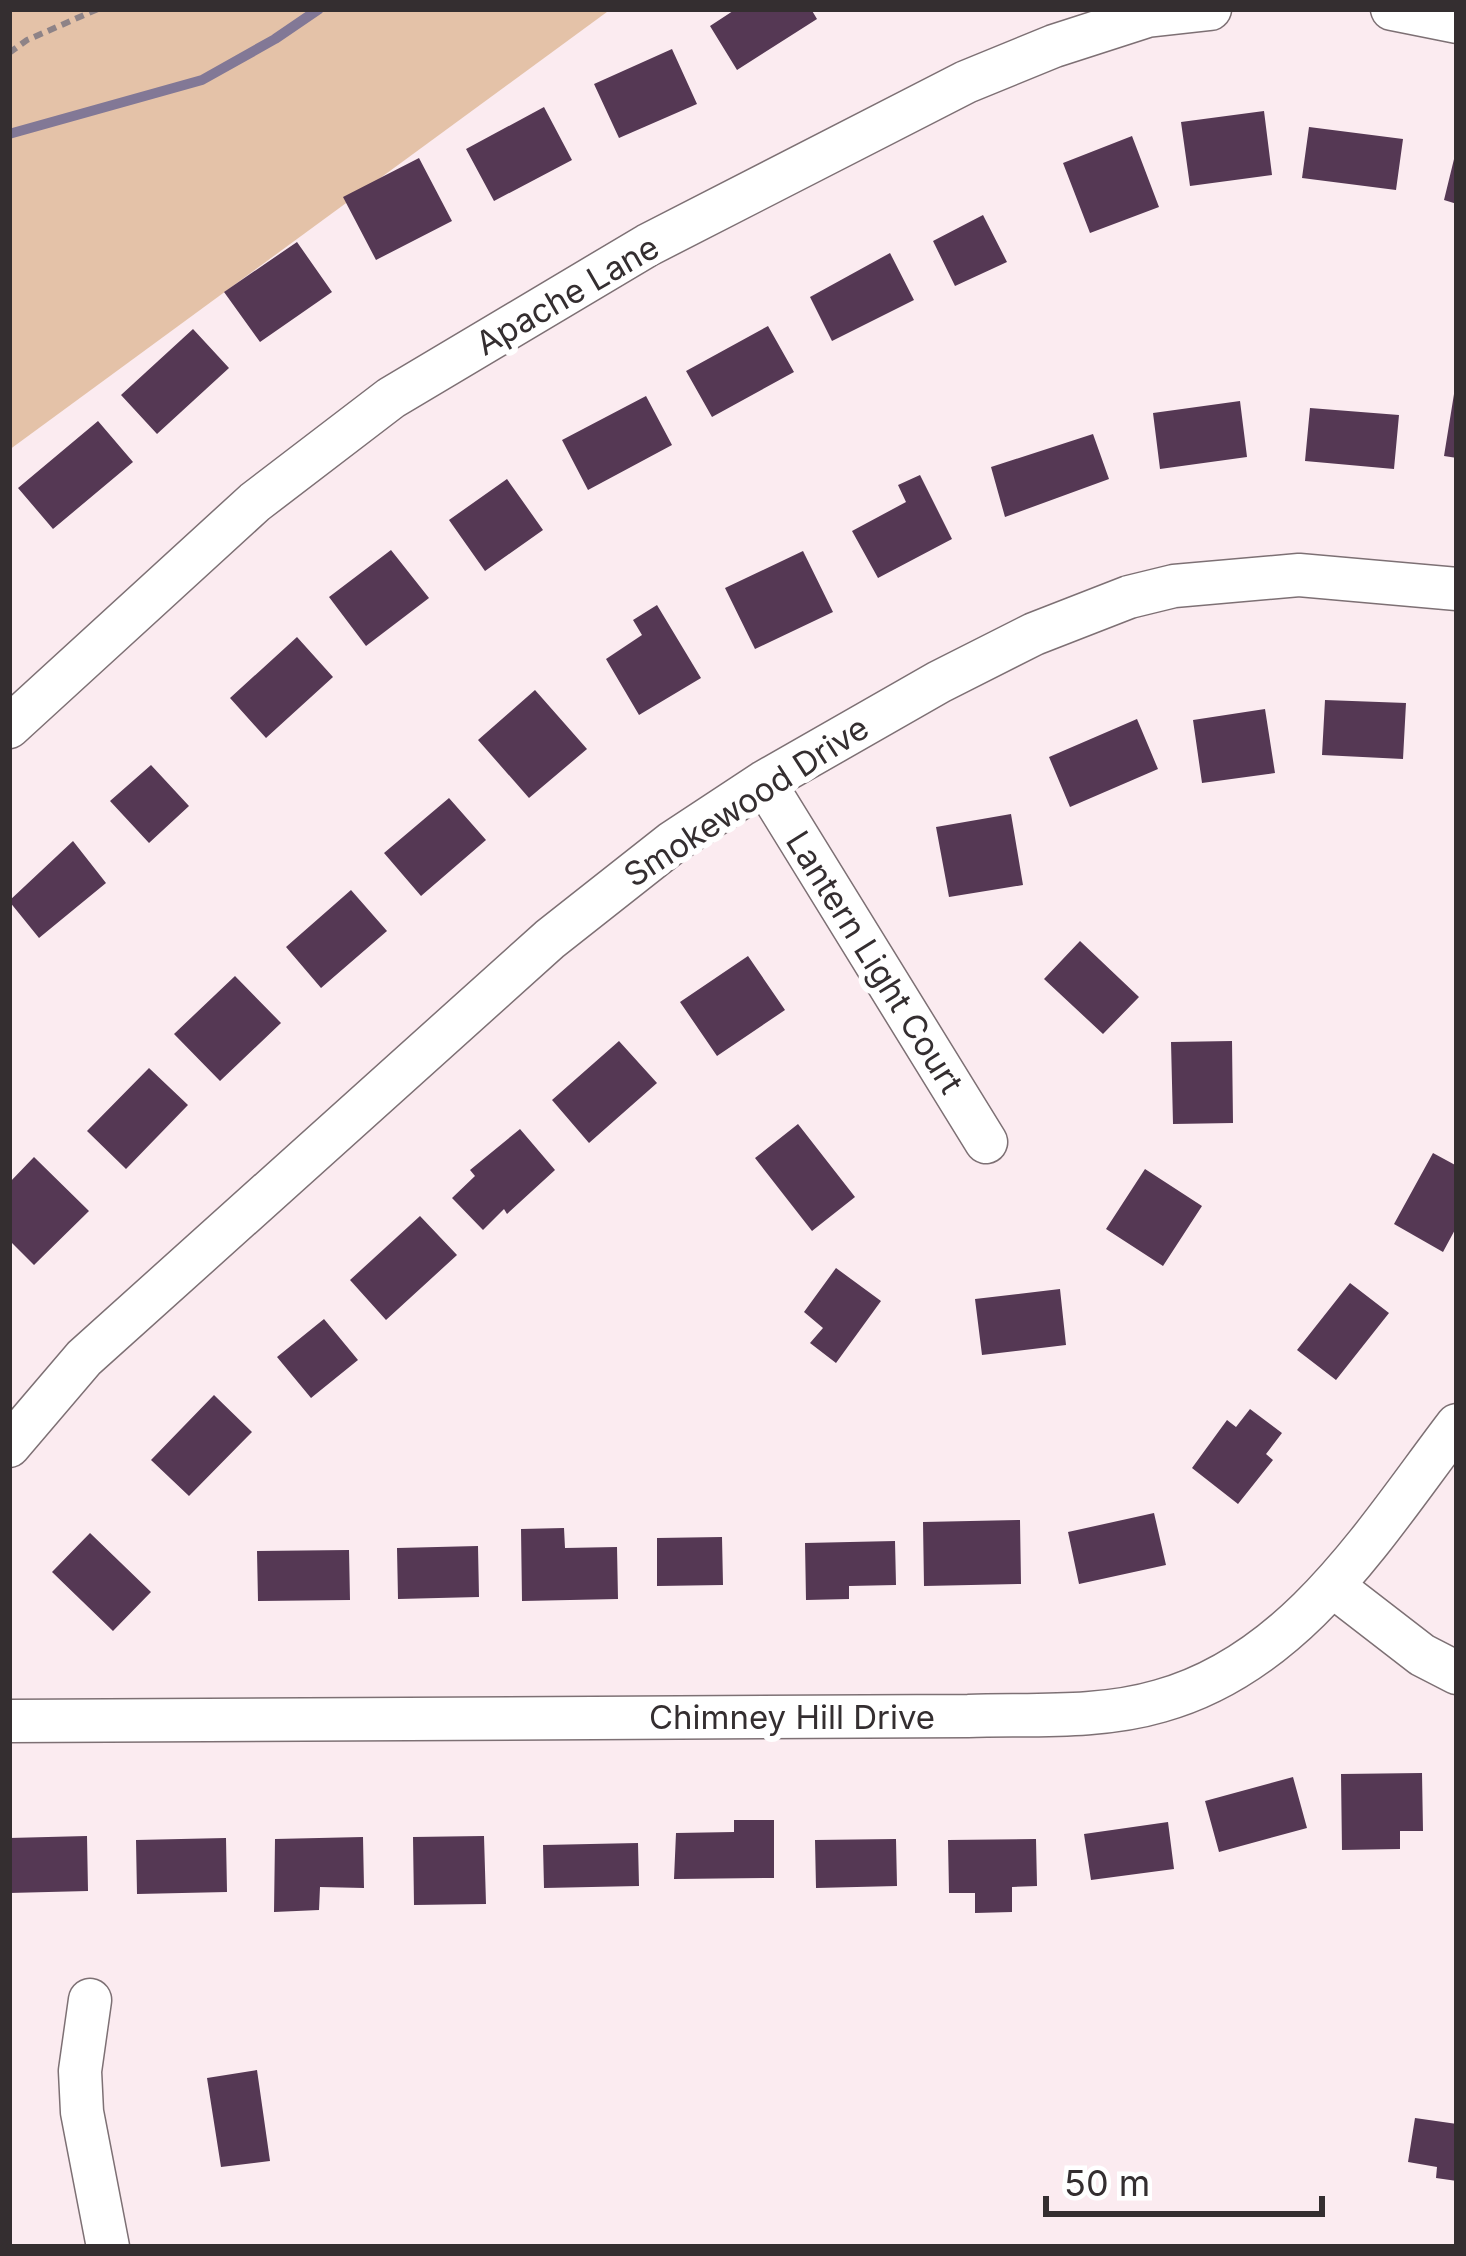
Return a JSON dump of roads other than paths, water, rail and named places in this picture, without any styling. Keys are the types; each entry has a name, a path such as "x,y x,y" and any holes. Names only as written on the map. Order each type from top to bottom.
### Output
{"street":[{"name":"Apache Lane","path":"9,727 255,502 391,398 431,374 648,245 966,82 1054,46 1147,16 1210,9"},
{"path":"1392,9 1457,22"},
{"name":"Smokewood Drive","path":"9,1446 84,1358 550,939 673,842 764,782 1015,643 1129,596 1174,586 1299,575 1457,589"},
{"name":"Lantern Light Court","path":"764,782 986,1142"},
{"name":"Chimney Hill Drive","path":"9,1721 1085,1713 1159,1702 1208,1683 1263,1650 1334,1587 1457,1425"},
{"path":"1334,1587 1422,1655 1457,1673"},
{"path":"90,2000 80,2071 82,2112 108,2247"}],"waterway":[{"path":"9,134 202,80 319,9"}]}
